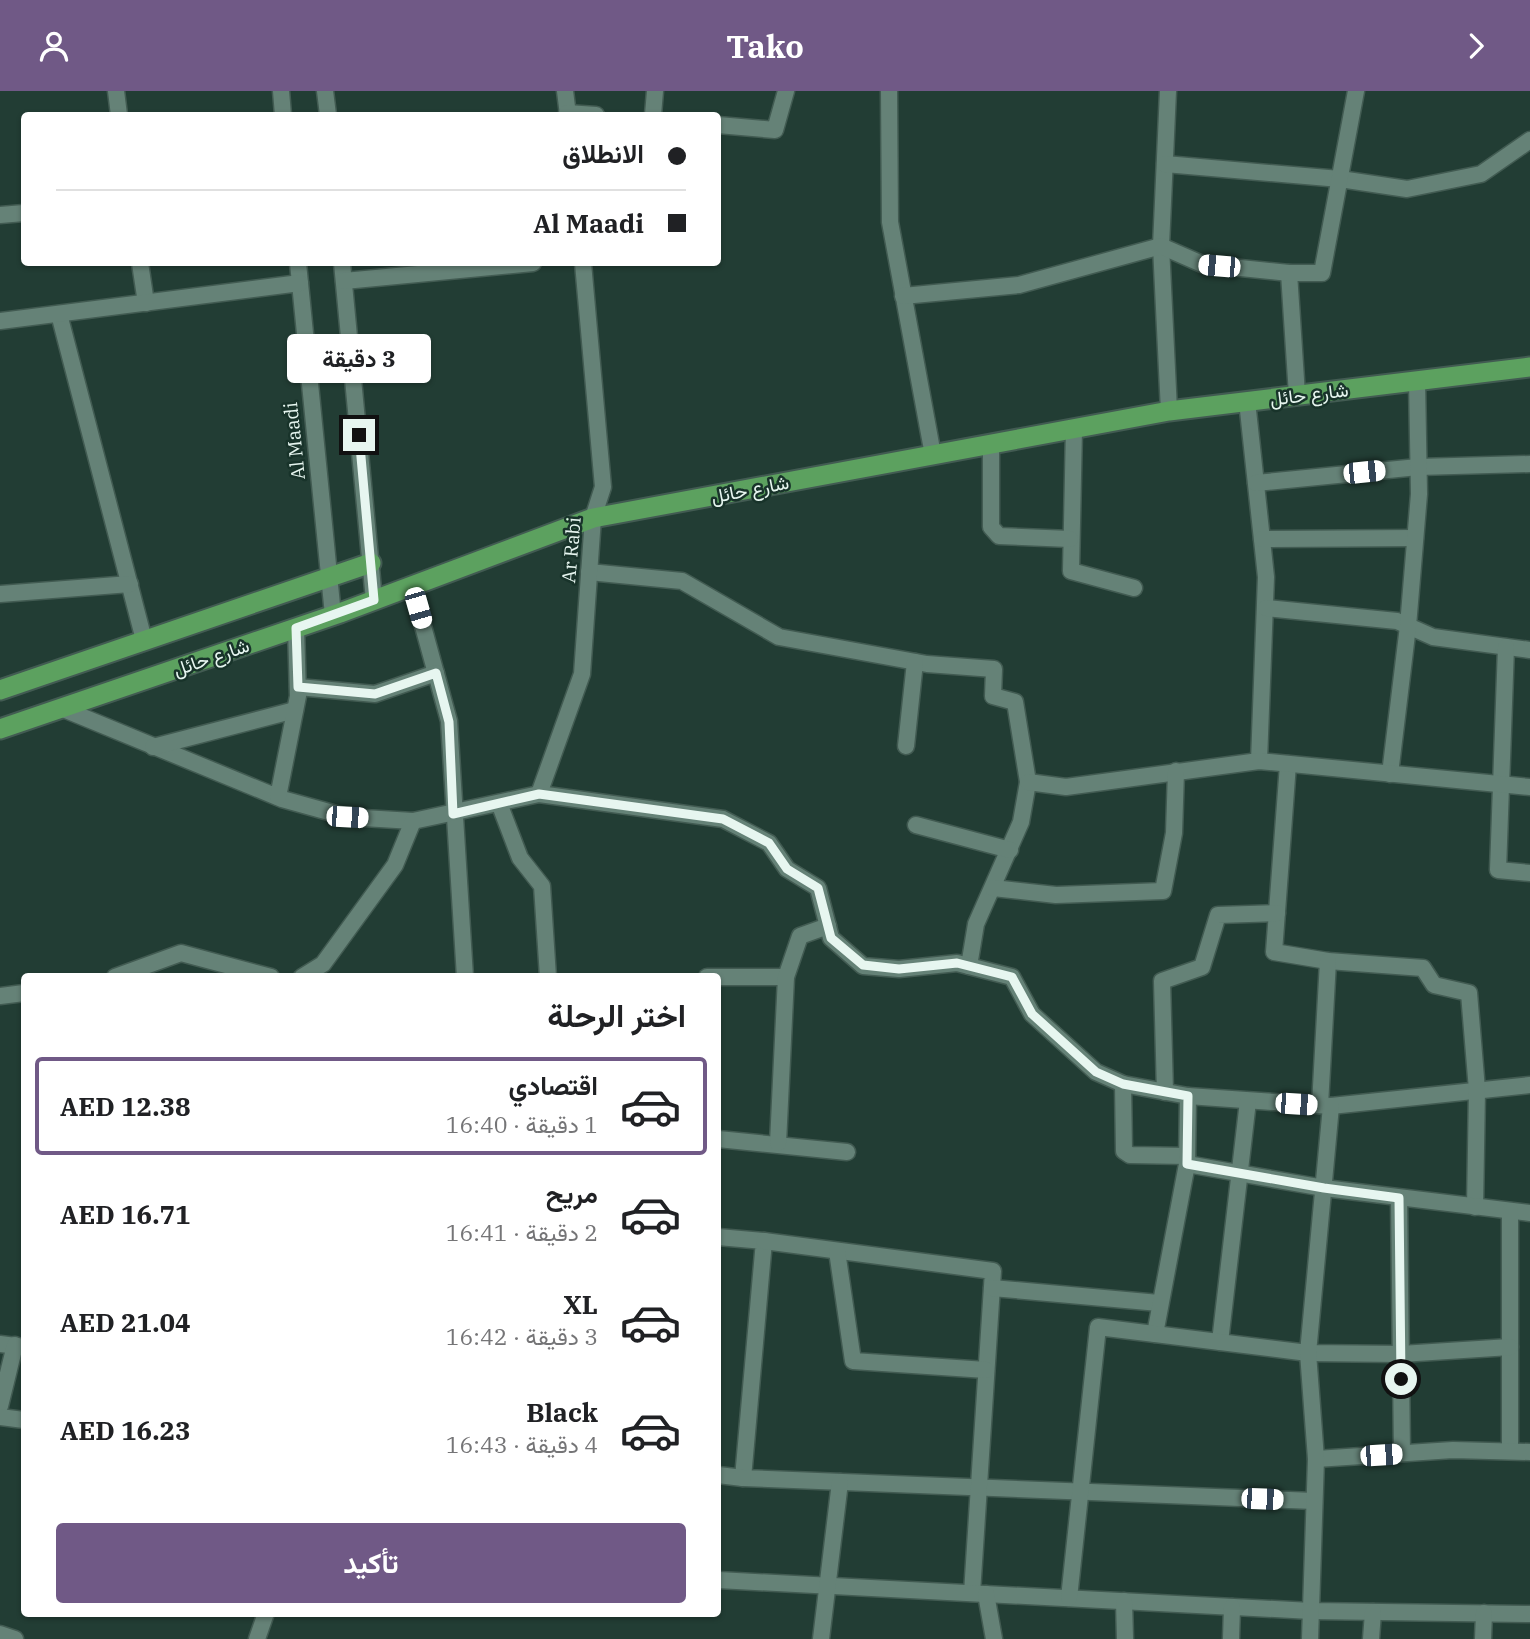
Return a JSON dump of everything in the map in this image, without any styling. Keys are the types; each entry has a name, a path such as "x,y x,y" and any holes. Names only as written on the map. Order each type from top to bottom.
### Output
{"main road":[{"name":"شارع حائل","path":"0,729 333,615 593,518 1169,411 1530,367"},
{"name":"شارع حائل","path":"0,690 371,563"}],"street":[{"path":"116,91 119,112"},
{"path":"281,91 283,112"},
{"path":"326,91 328,112"},
{"path":"565,91 568,112"},
{"path":"653,112 655,91"},
{"path":"721,125 775,130 786,91"},
{"path":"889,91 890,222 933,455"},
{"path":"1168,91 1161,246 1169,411"},
{"path":"903,296 1019,285 1161,246 1202,264 1289,274 1322,273 1356,91"},
{"path":"1165,164 1407,189 1481,174 1530,140"},
{"path":"0,215 21,213"},
{"path":"140,266 146,303"},
{"name":"Al Maadi","path":"298,266 333,615"},
{"path":"342,266 374,600"},
{"path":"344,281 502,266"},
{"name":"Ar Rabi","path":"539,794 582,674 593,518 603,487 583,266"},
{"path":"1289,274 1297,395"},
{"path":"0,321 300,283"},
{"path":"59,314 144,641"},
{"path":"1390,774 1408,626 1415,538 1418,381"},
{"path":"1247,401 1262,538 1266,608 1259,761"},
{"path":"1074,428 1071,571 1134,588"},
{"path":"991,444 991,527 995,533 999,536 1070,539"},
{"path":"1256,483 1418,467 1530,464"},
{"path":"1262,538 1415,538"},
{"path":"589,572 682,581 779,637 915,662 993,669 993,696 1014,702 1028,782 1021,822 975,923 969,966"},
{"path":"0,594 130,584"},
{"path":"412,586 449,722 465,973"},
{"path":"1266,608 1397,621 1433,637 1530,650"},
{"path":"278,797 298,687 296,628"},
{"path":"1506,647 1498,870 1530,873"},
{"path":"906,746 915,662"},
{"path":"298,687 375,694 436,673"},
{"path":"61,708 278,797 347,817 412,821 539,794 723,819 769,843 787,869 818,888 831,938 863,965 899,969 957,963 1012,977 1032,1014 1096,1072 1123,1084 1188,1096 1325,1106 1530,1085"},
{"path":"153,747 295,710"},
{"path":"1028,782 1066,787 1259,761 1530,787"},
{"path":"1289,764 1274,952 1328,961 1423,968 1434,985 1469,993 1478,1090 1475,1207"},
{"path":"993,888 1056,895 1163,891 1174,833 1176,771"},
{"path":"499,803 520,858 542,886 548,973"},
{"path":"308,973 323,964 395,865 412,821"},
{"path":"916,825 1010,850"},
{"path":"1165,1092 1162,981 1202,967 1218,915 1277,913"},
{"path":"778,1143 786,977 800,936 828,926"},
{"path":"126,973 181,953 256,973"},
{"path":"1310,1639 1316,1459 1308,1353 1324,1188 1328,961"},
{"path":"721,977 786,977"},
{"path":"1123,1084 1124,1151 1130,1155 1187,1160 1240,1174 1324,1188 1530,1213"},
{"path":"1155,1334 1187,1160 1188,1096"},
{"path":"1220,1342 1248,1101"},
{"path":"721,1139 847,1152"},
{"path":"1399,1198 1402,1453"},
{"path":"1510,1211 1510,1451"},
{"path":"721,1237 993,1271 977,1488 979,1593 994,1639"},
{"path":"743,1478 764,1241"},
{"path":"837,1251 853,1361 986,1370"},
{"path":"992,1288 1160,1303"},
{"path":"1069,1598 1098,1327 1308,1353 1401,1354 1510,1346"},
{"path":"0,1406 13,1345"},
{"path":"0,1417 21,1420"},
{"path":"1316,1459 1453,1450 1530,1452"},
{"path":"721,1475 1314,1501"},
{"path":"821,1639 840,1482"},
{"path":"721,1580 1311,1611 1530,1614"},
{"path":"1124,1601 1125,1639"},
{"path":"1231,1639 1232,1607"},
{"path":"1371,1639 1373,1612"},
{"path":"1483,1639 1484,1613"},
{"path":"257,1639 265,1617"},
{"path":"0,1633 15,1639"}],"route":[{"path":"359,435 374,600 296,628 298,687 375,694 436,673 449,722 453,814 539,794 723,819 769,843 787,869 818,888 831,938 863,965 899,969 957,963 1012,977 1032,1014 1096,1072 1123,1084 1188,1096 1187,1164 1399,1198 1401,1379"}]}
